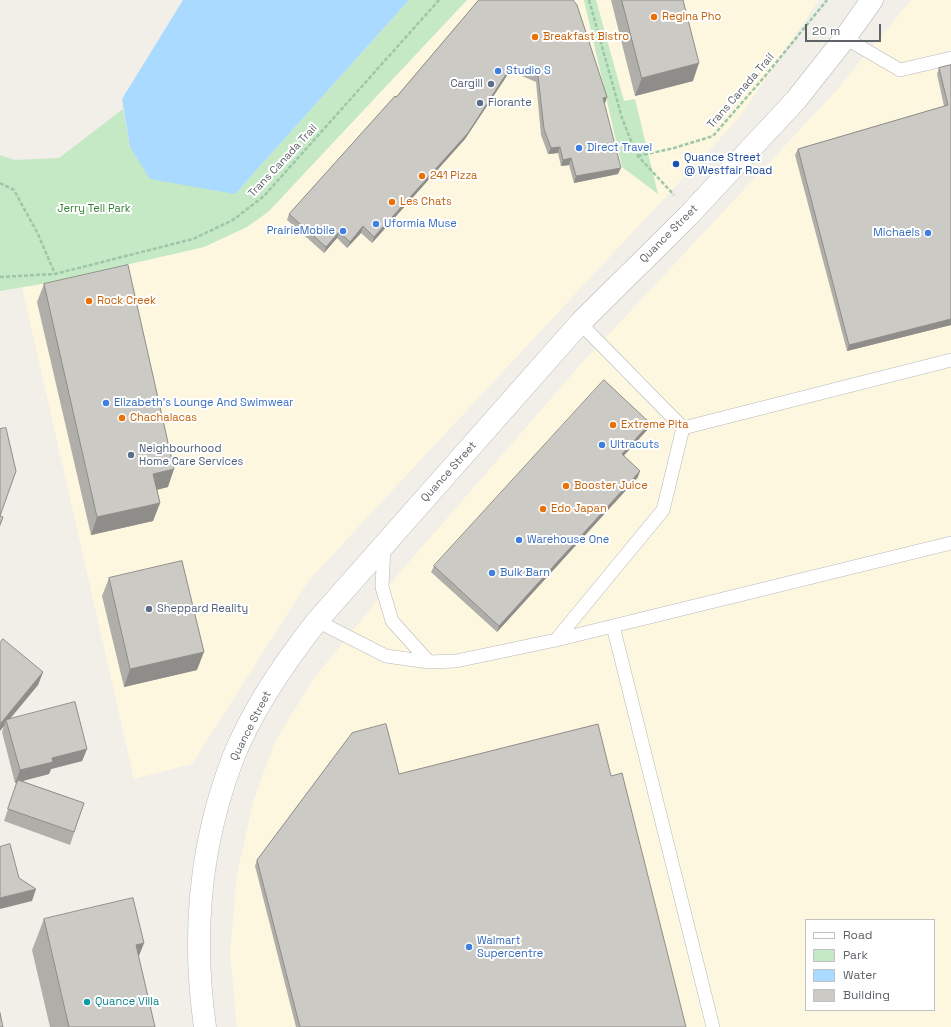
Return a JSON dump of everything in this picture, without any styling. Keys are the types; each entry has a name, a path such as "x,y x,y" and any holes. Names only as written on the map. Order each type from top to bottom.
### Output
{"street":[{"name":"Quance Street","path":"205,1027 200,988 199,931 203,872 214,817 234,758 261,702 286,662 317,621 580,323 688,216 796,100 845,38 872,0"}],"lane":[{"path":"845,38 900,70 951,58"},
{"path":"580,323 683,428"},
{"path":"683,428 951,360"},
{"path":"556,640 663,510 683,428"},
{"path":"317,621 386,656 429,662 456,661 556,640 951,543"},
{"path":"384,544 382,587 392,622 429,662"},
{"path":"613,626 713,1027"}],"path":[{"name":"Trans Canada Trail","path":"0,277 55,274 193,239 233,220 264,196 439,0"},
{"path":"589,0 622,118 638,156 670,189 688,216"},
{"name":"Trans Canada Trail","path":"638,156 681,146 713,136 766,75 827,0"},
{"path":"0,183 14,190 38,234 55,274"}],"shaded area":[{"path":"467,0 584,0 622,167 635,100 624,102 596,0 819,0 739,118 309,580 192,764 134,779 22,287 47,283 204,247 247,227 268,212"},
{"path":"911,0 951,0 951,1027 237,1027 230,953 237,875 253,802 275,741 315,677 402,570 581,364 835,92"}],"green space":[{"name":"Jerry Tell Park","path":"409,0 467,0 268,212 247,227 204,247 47,283 0,291 0,155 15,160 59,158 123,109 130,147 235,194"},
{"path":"584,0 596,0 624,101 635,99 658,194 622,167"}],"water":[{"path":"183,0 409,0 235,194 150,179 130,147 122,99"}],"building":[{"path":"479,0 573,0 577,5 607,97 603,98 621,168 576,176 571,158 563,160 560,147 551,148 544,129 538,76 512,65 468,133 374,237 363,226 350,242 339,232 326,247 289,214 395,96 396,97"},
{"path":"622,0 683,0 699,63 642,78"},
{"path":"951,65 951,319 849,345 798,149 948,105 939,68"},
{"path":"128,265 174,469 153,474 160,503 97,517 44,284"},
{"path":"604,380 650,423 622,454 640,471 499,626 434,566"},
{"path":"6,428 16,471 0,516 0,429"},
{"path":"0,516 3,517 0,525"},
{"path":"182,561 204,652 130,669 109,578"},
{"path":"3,639 43,672 1,723 0,643"},
{"path":"75,702 87,749 52,758 53,762 20,770 6,720"},
{"name":"Walmart Supercentre","path":"386,724 399,774 598,724 611,776 622,773 686,1027 300,1027 257,860 352,733"},
{"path":"18,780 84,803 74,832 8,809"},
{"path":"10,844 19,878 36,889 0,898 0,847"},
{"path":"133,898 144,943 136,945 155,1027 69,1027 44,919"},
{"path":"0,1013 3,1027 0,1027"}],"place":[{"name":"Regina Pho","path":"654,17"},
{"name":"Breakfast Bistro","path":"535,37"},
{"name":"Studio S","path":"498,71"},
{"name":"Cargill","path":"491,84"},
{"name":"Fiorante","path":"480,103"},
{"name":"Direct Travel","path":"579,148"},
{"name":"Quance Street @ Westfair Road","path":"676,164"},
{"name":"241 Pizza","path":"422,176"},
{"name":"Les Chats","path":"392,202"},
{"name":"Uformia Muse","path":"376,224"},
{"name":"PrairieMobile","path":"343,231"},
{"name":"Michaels","path":"928,233"},
{"name":"Rock Creek","path":"89,301"},
{"name":"Elizabeth's Lounge And Swimwear","path":"106,403"},
{"name":"Chachalacas","path":"122,418"},
{"name":"Extreme Pita","path":"613,425"},
{"name":"Ultracuts","path":"602,445"},
{"name":"Neighbourhood Home Care Services","path":"131,455"},
{"name":"Booster Juice","path":"566,486"},
{"name":"Edo Japan","path":"543,509"},
{"name":"Warehouse One","path":"519,540"},
{"name":"Bulk Barn","path":"492,573"},
{"name":"Sheppard Reality","path":"149,609"},
{"name":"Walmart Supercentre","path":"469,947"},
{"name":"Quance Villa","path":"87,1002"}]}
